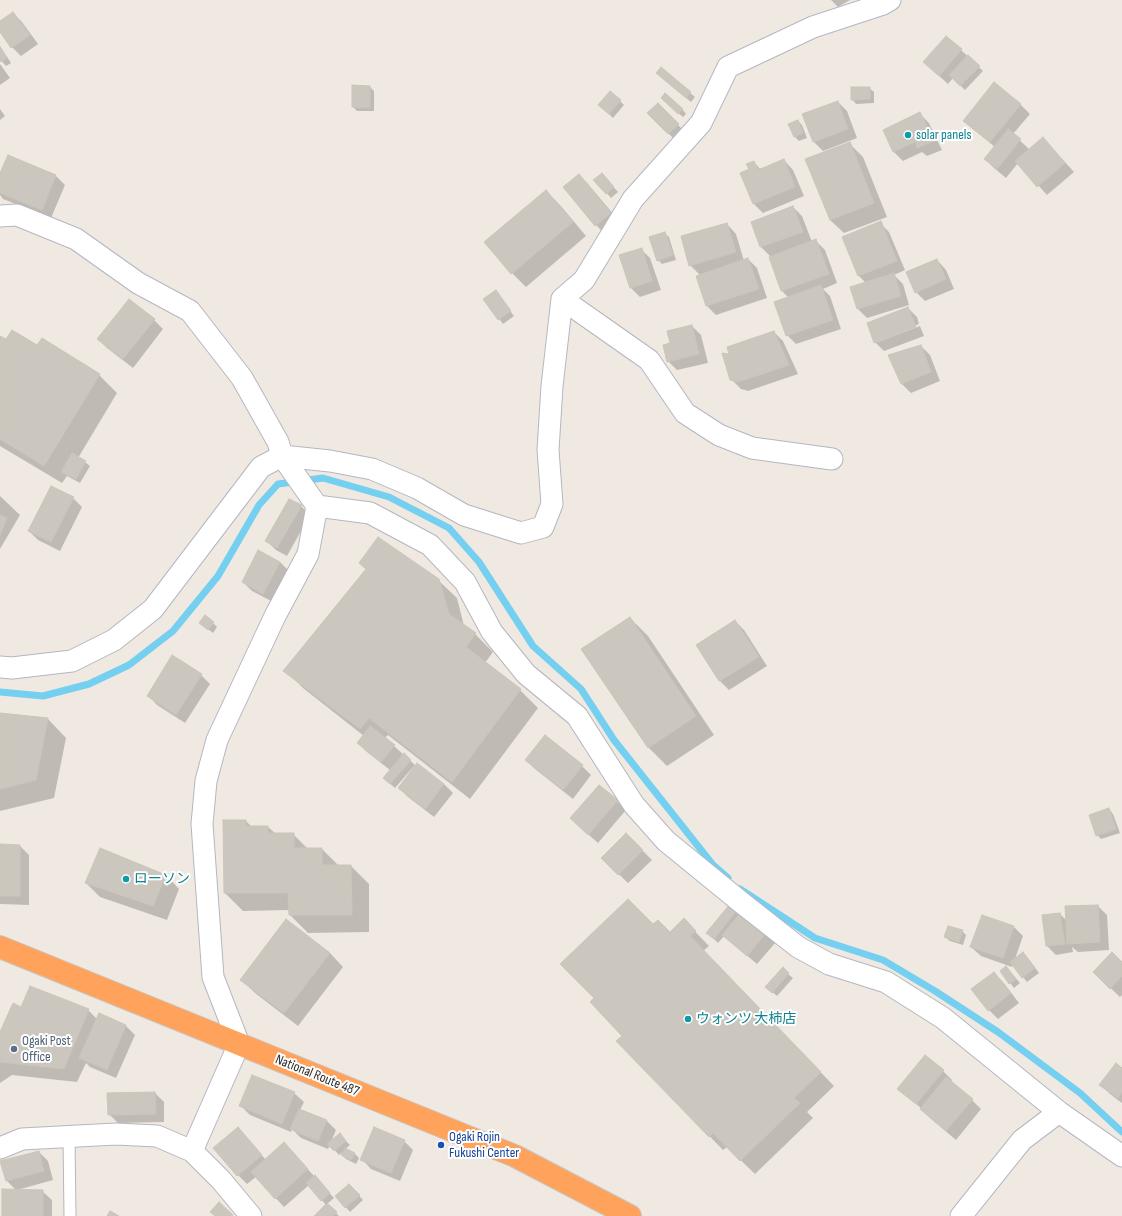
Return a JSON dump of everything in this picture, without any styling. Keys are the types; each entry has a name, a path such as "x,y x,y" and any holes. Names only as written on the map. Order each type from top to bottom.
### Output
{"highway":[{"name":"National Route 487","path":"0,946 515,1156 630,1216"}],"street":[{"path":"0,667 12,668 72,661 114,640 153,610 261,468 282,456 330,461 372,469 417,488 464,515 521,533 543,527 552,504 548,443 552,386 562,299 584,280 633,199 701,122 728,67 813,27 883,4 890,0"},
{"path":"0,216 17,215 76,239 138,283 190,311 242,378 278,442 282,456 317,506 308,554 275,616 217,740 206,781 202,824 213,977 239,1044 192,1151"},
{"path":"562,299 649,360 685,413 719,435 752,448 832,459"},
{"path":"317,506 370,513 430,545 465,582 492,632 526,674 577,716 634,805 666,841 798,947 829,964 886,982 937,1014 1059,1112 1122,1156"},
{"path":"961,1216 1022,1140 1059,1112"},
{"path":"0,1148 22,1139 116,1134 156,1136 192,1151 221,1180 251,1216"}],"lane":[{"path":"69,1136 70,1216"}],"building":[{"path":"13,12 30,35 11,48 0,32 0,21"},
{"path":"946,36 962,49 939,76 923,62"},
{"path":"0,47 7,58 1,62 0,60"},
{"path":"968,55 980,66 960,86 949,75"},
{"path":"661,67 691,92 686,98 656,73"},
{"path":"994,82 1021,104 990,142 963,121"},
{"path":"352,85 370,86 370,108 352,107"},
{"path":"851,87 870,87 870,99 851,100"},
{"path":"610,91 621,100 609,114 598,105"},
{"path":"665,93 683,109 678,114 661,98"},
{"path":"838,101 848,129 813,142 802,114"},
{"path":"658,103 679,124 668,134 647,113"},
{"name":"solar panels","path":"920,112 934,141 917,148 915,142 893,152 883,130"},
{"path":"798,120 803,133 794,137 788,124"},
{"path":"1008,129 1021,139 997,169 984,159"},
{"path":"1043,137 1065,163 1037,187 1015,161"},
{"path":"850,142 874,203 830,220 805,159"},
{"path":"8,155 56,175 42,210 0,193 0,173"},
{"path":"784,159 795,187 753,204 740,173 749,169 746,164 754,161 758,170"},
{"path":"602,173 614,187 606,194 593,180"},
{"path":"579,174 611,213 595,226 563,187"},
{"path":"546,190 573,222 511,274 484,242"},
{"path":"793,206 803,232 760,247 751,222"},
{"path":"881,221 897,261 858,276 842,237"},
{"path":"727,223 736,252 689,266 681,236"},
{"path":"665,232 673,255 657,261 649,237"},
{"path":"816,239 829,274 781,291 769,257"},
{"path":"642,248 652,281 630,288 619,255"},
{"path":"748,258 759,289 706,306 696,276"},
{"path":"937,259 946,279 915,293 906,272"},
{"path":"894,273 901,296 857,309 850,287"},
{"path":"821,285 833,320 786,336 774,302"},
{"path":"496,290 511,311 498,320 483,299"},
{"path":"129,299 155,319 123,359 97,339"},
{"path":"908,307 916,327 874,343 867,323"},
{"path":"692,325 699,354 667,362 663,345 670,343 667,331"},
{"path":"12,330 37,345 42,338 100,374 44,466 0,439 0,336 6,339"},
{"path":"774,331 789,365 738,382 730,380 722,353 729,354 727,347"},
{"path":"921,345 931,372 901,384 888,355"},
{"path":"72,453 86,461 76,479 61,472"},
{"path":"51,486 74,497 51,542 28,531"},
{"path":"289,499 302,505 277,548 265,541"},
{"path":"0,515 7,518 0,535"},
{"path":"378,537 439,579 449,614 476,633 466,647 521,689 452,782 369,718 360,729 283,671 366,569 359,563"},
{"path":"258,550 280,562 263,594 242,582"},
{"path":"205,615 214,622 208,630 199,623"},
{"path":"630,617 696,716 648,748 581,649"},
{"path":"735,620 759,657 719,681 696,645"},
{"path":"172,655 202,674 176,715 147,696"},
{"path":"0,713 48,718 36,780 0,789"},
{"path":"370,726 395,745 381,762 357,743"},
{"path":"545,735 583,765 563,790 525,760"},
{"path":"404,753 411,760 390,784 383,778"},
{"path":"417,763 444,784 425,809 398,788"},
{"path":"599,785 618,800 588,835 570,818"},
{"path":"1109,808 1116,829 1096,836 1089,815"},
{"path":"223,820 246,820 246,826 268,826 268,833 294,833 294,848 322,848 322,865 351,865 352,915 289,915 288,893 224,893"},
{"path":"626,833 643,850 618,875 601,858"},
{"path":"0,844 20,845 20,896 0,896"},
{"name":"ローソン","path":"100,848 166,875 153,906 85,883"},
{"name":"ウォンツ 大柿店","path":"628,899 653,924 658,920 670,932 684,918 696,931 690,936 821,1072 794,1098 800,1103 740,1161 713,1133 709,1137 616,1041 622,1036 590,1002 594,998 560,964"},
{"path":"730,904 737,910 714,939 706,933"},
{"path":"1098,905 1100,942 1067,944 1065,906"},
{"path":"742,911 767,932 747,956 722,935"},
{"path":"1060,913 1065,944 1046,946 1042,915"},
{"path":"982,915 1014,926 1003,958 970,947"},
{"path":"286,919 330,953 284,1013 240,980"},
{"path":"948,926 963,930 959,942 944,937"},
{"path":"1023,952 1035,968 1022,978 1010,962"},
{"path":"1112,952 1122,962 1122,976 1110,989 1093,972"},
{"path":"1006,966 1016,979 1009,984 1000,971"},
{"path":"783,967 789,973 772,993 765,987"},
{"path":"994,972 1011,993 988,1011 971,989"},
{"path":"30,986 89,1009 64,1069 0,1062 0,1032 13,1003 21,1007"},
{"path":"99,1013 126,1025 107,1070 79,1058"},
{"path":"925,1055 944,1070 916,1104 897,1089"},
{"path":"1116,1063 1122,1068 1122,1092 1118,1098 1099,1085"},
{"path":"252,1075 295,1092 282,1124 239,1106"},
{"path":"946,1077 973,1099 946,1131 920,1109"},
{"path":"155,1092 156,1114 108,1115 107,1093"},
{"path":"299,1109 327,1120 318,1141 290,1129"},
{"path":"238,1127 262,1155 237,1176 213,1148"},
{"path":"374,1127 405,1140 391,1173 360,1160"},
{"path":"340,1133 346,1141 334,1151 327,1144"},
{"path":"284,1142 308,1169 275,1199 251,1172"},
{"path":"345,1148 355,1153 351,1160 341,1155"},
{"path":"39,1151 44,1171 6,1181 0,1161"},
{"path":"315,1175 330,1193 321,1201 306,1183"},
{"path":"349,1184 360,1195 345,1208 335,1196"},
{"path":"2,1189 43,1190 43,1216 2,1216"},
{"path":"219,1202 233,1215 232,1216 215,1216 210,1212"},
{"path":"327,1203 337,1212 333,1216 314,1216"},
{"path":"110,1211 119,1216 107,1216"}],"waterway":[{"path":"0,692 43,696 89,684 129,665 173,631 218,576 259,505 278,484 323,478 389,497 449,528 479,562 533,646 581,689 614,740 713,865 728,878"},
{"path":"740,889 815,938 883,960 935,991 998,1032 1080,1093 1122,1132"}],"place":[{"name":"solar panels","path":"908,135"},
{"name":"ローソン","path":"126,879"},
{"name":"ウォンツ 大柿店","path":"688,1019"},
{"name":"Ogaki Post Office","path":"14,1049"},
{"name":"Ogaki Rojin Fukushi Center","path":"441,1145"}]}
